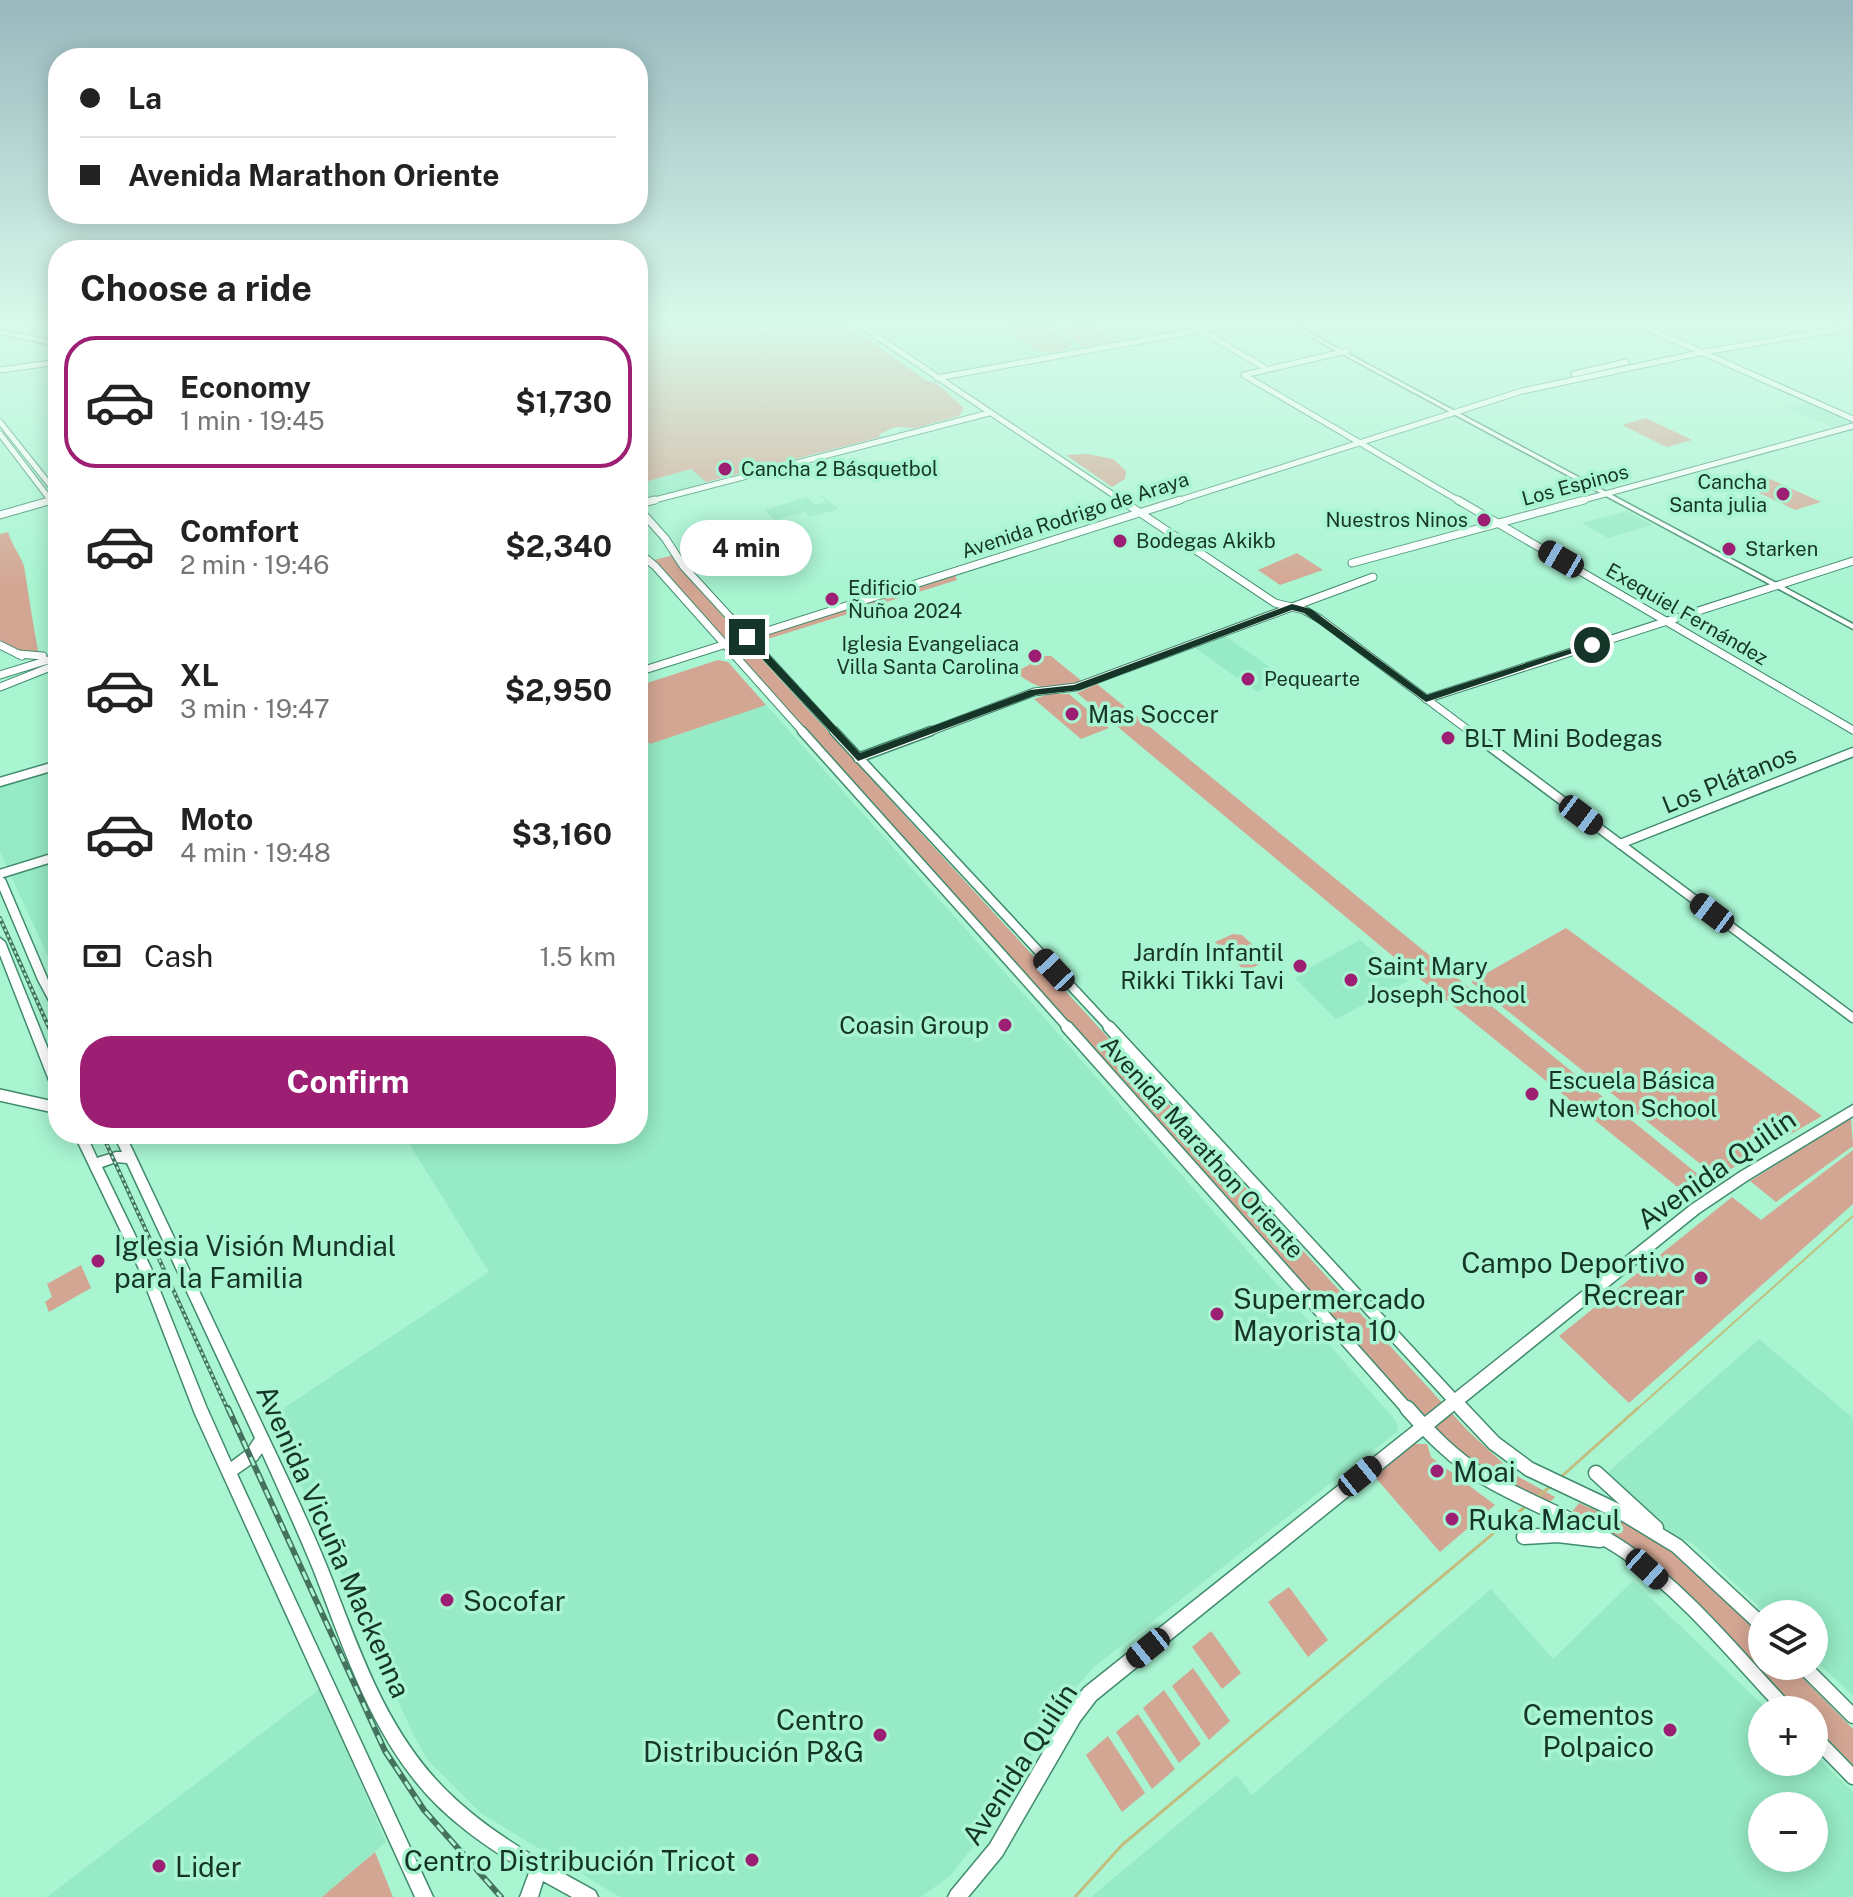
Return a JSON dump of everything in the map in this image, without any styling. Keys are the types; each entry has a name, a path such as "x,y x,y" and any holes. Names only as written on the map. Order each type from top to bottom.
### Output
{"main road":[{"path":"984,410 1275,603 1307,611 1853,1021"},
{"name":"Exequiel Fernández","path":"1307,410 1853,730"},
{"path":"1452,410 1853,625"},
{"name":"Avenida Rodrigo de Araya","path":"648,669 1465,410"},
{"path":"1832,410 1853,419"},
{"path":"648,504 989,413"},
{"path":"0,422 48,489"},
{"name":"Los Espinos","path":"1292,607 1373,577 1352,563 1853,426"},
{"path":"0,434 48,490"},
{"path":"0,513 48,499"},
{"name":"Avenida Marathon Oriente","path":"648,518 668,541 684,567 747,637 1502,1451 1541,1477 1626,1516 1674,1544 1748,1611"},
{"name":"Avenida Marathon Oriente","path":"648,560 1423,1426 1461,1463 1515,1496 1612,1544 1660,1580 1773,1696"},
{"path":"1426,699 1853,561"},
{"path":"858,758 1034,692 1076,687 1292,607"},
{"path":"0,645 30,664 31,670 27,676"},
{"path":"18,654 48,656"},
{"path":"0,677 48,660"},
{"path":"0,687 48,668"},
{"path":"0,677 10,683"},
{"name":"Los Plátanos","path":"1620,844 1853,752"},
{"path":"0,782 48,768"},
{"path":"48,859 0,876 48,987"},
{"path":"0,942 48,1063"},
{"path":"0,1095 48,1106"},
{"name":"Avenida Quilín","path":"957,1897 996,1850 1074,1715 1090,1694 1722,1189 1853,1110"},
{"path":"85,1144 145,1268 192,1390 424,1897"},
{"name":"Avenida Vicuña Mackenna","path":"124,1144 262,1440 371,1690 403,1751 462,1818 539,1869 589,1897"},
{"path":"94,1164 116,1157 131,1158"},
{"path":"229,1472 252,1455 262,1440"},
{"path":"1596,1473 1674,1544"},
{"path":"1524,1537 1567,1535 1612,1544"},
{"path":"1817,1680 1853,1716"},
{"path":"1828,1751 1853,1777"},
{"path":"529,1897 539,1869"}],"shaded area":[{"path":"648,410 963,410 959,416 915,428 895,427 878,435 881,437 706,482 691,469 648,481"},
{"path":"1789,410 1825,410 1852,421 1832,427"},
{"name":"Cancha Santa julia","path":"1646,418 1692,440 1667,447 1622,425"},
{"path":"1087,454 1113,459 1126,471 1125,479 1112,487 1066,455"},
{"path":"692,469 707,483 648,498 648,481"},
{"name":"Cancha Santa julia","path":"1770,479 1821,502 1795,510 1745,486"},
{"path":"819,494 839,509 810,517 805,512 775,520 764,510 807,497 815,505 826,502"},
{"path":"1627,511 1653,525 1608,538 1582,523"},
{"path":"8,532 24,566 39,656 4,646 0,639 0,534"},
{"path":"1297,553 1323,570 1280,585 1258,570"},
{"path":"673,555 725,619 1468,1431 1517,1476 1555,1497 1547,1505 1507,1488 1435,1434 650,561"},
{"path":"955,574 957,580 758,642 754,638"},
{"path":"1225,636 1289,680 1257,692 1194,647"},
{"path":"1042,656 1051,656 1083,682 1063,688 1047,688 1015,672"},
{"path":"718,660 728,662 766,705 650,744 648,683"},
{"path":"1097,684 1711,1185 1691,1198 1425,983 1077,693"},
{"name":"Mas Soccer","path":"1049,694 1069,694 1109,728 1081,739 1034,699"},
{"path":"766,705 1028,999 1396,1421 1398,1431 1094,1667 1070,1694 980,1838 950,1876 921,1897 620,1897 482,1814 427,1759 413,1734 270,1417 489,1272 409,1144 648,1144 648,742 650,744"},
{"path":"48,772 48,956 0,852 0,786"},
{"path":"1566,928 1822,1116 1717,1177 1471,982"},
{"path":"1233,934 1242,935 1269,960 1245,971 1215,942"},
{"name":"Saint Mary Joseph School","path":"1360,940 1408,981 1336,1019 1295,978 1302,974 1290,963 1299,959 1309,968"},
{"path":"1851,1118 1853,1146 1776,1202 1750,1181"},
{"name":"Campo Deportivo Recrear","path":"1853,1150 1853,1204 1629,1403 1559,1336 1732,1197 1761,1220"},
{"path":"81,1265 91,1288 49,1312 45,1302 52,1297 47,1284"},
{"path":"1759,1339 1853,1418 1853,1696 1828,1672 1828,1600 1752,1600 1692,1543 1673,1535 1606,1474"},
{"path":"1414,1444 1427,1444 1431,1457 1495,1505 1440,1552 1374,1476"},
{"path":"1579,1503 1627,1524 1669,1549 1711,1584 1748,1622 1748,1659 1643,1555 1571,1513"},
{"path":"1633,1581 1753,1696 1748,1696 1748,1776 1828,1776 1828,1768 1853,1792 1853,1897 1091,1897 1237,1775 1252,1795 1491,1589 1553,1659"},
{"path":"1289,1587 1328,1640 1308,1657 1268,1602"},
{"path":"1211,1631 1241,1673 1222,1689 1192,1647"},
{"path":"1193,1668 1230,1721 1209,1740 1172,1686"},
{"path":"1769,1680 1805,1680 1821,1696 1785,1696"},
{"path":"320,1689 386,1842 322,1897 47,1897"},
{"path":"1164,1690 1201,1744 1179,1763 1143,1708"},
{"path":"1828,1704 1853,1729 1853,1765 1828,1739"},
{"path":"1138,1714 1175,1769 1152,1789 1116,1732"},
{"path":"1108,1736 1145,1793 1122,1812 1086,1755"},
{"path":"375,1852 393,1897 322,1897"}],"waterway":[{"path":"1636,1410 1853,1216"},
{"path":"1562,1476 1638,1408"},
{"path":"1537,1497 1551,1486"},
{"path":"1075,1897 1122,1845 1526,1506"}],"railway":[{"path":"0,918 48,1026"},
{"path":"107,1144 228,1410"},
{"path":"228,1408 385,1751 424,1810 501,1897"}],"place":[{"name":"Cancha 2 Básquetbol","path":"725,469"},
{"name":"Cancha Santa julia","path":"1783,494"},
{"name":"Nuestros Ninos","path":"1484,520"},
{"name":"Bodegas Akikb","path":"1120,541"},
{"name":"Starken","path":"1729,549"},
{"name":"Edificio Ñuñoa 2024","path":"832,599"},
{"name":"Iglesia Evangeliaca Villa Santa Carolina","path":"1035,656"},
{"name":"Pequearte","path":"1248,679"},
{"name":"Mas Soccer","path":"1072,714"},
{"name":"BLT Mini Bodegas","path":"1448,738"},
{"name":"Jardín Infantil Rikki Tikki Tavi","path":"1300,966"},
{"name":"Saint Mary Joseph School","path":"1351,980"},
{"name":"Coasin Group","path":"1005,1025"},
{"name":"Escuela Básica Newton School","path":"1532,1094"},
{"name":"Iglesia Visión Mundial para la Familia","path":"98,1261"},
{"name":"Campo Deportivo Recrear","path":"1701,1278"},
{"name":"Supermercado Mayorista 10","path":"1217,1314"},
{"name":"Moai","path":"1437,1471"},
{"name":"Ruka Macul","path":"1452,1519"},
{"name":"Socofar","path":"447,1600"},
{"name":"Cementos Polpaico","path":"1670,1730"},
{"name":"Centro Distribución P&G","path":"880,1735"},
{"name":"Centro Distribución Tricot","path":"752,1860"},
{"name":"Lider","path":"159,1866"}],"route":[{"path":"747,637 858,758 1034,692 1076,687 1292,607 1307,611 1426,699 1592,645"}]}
